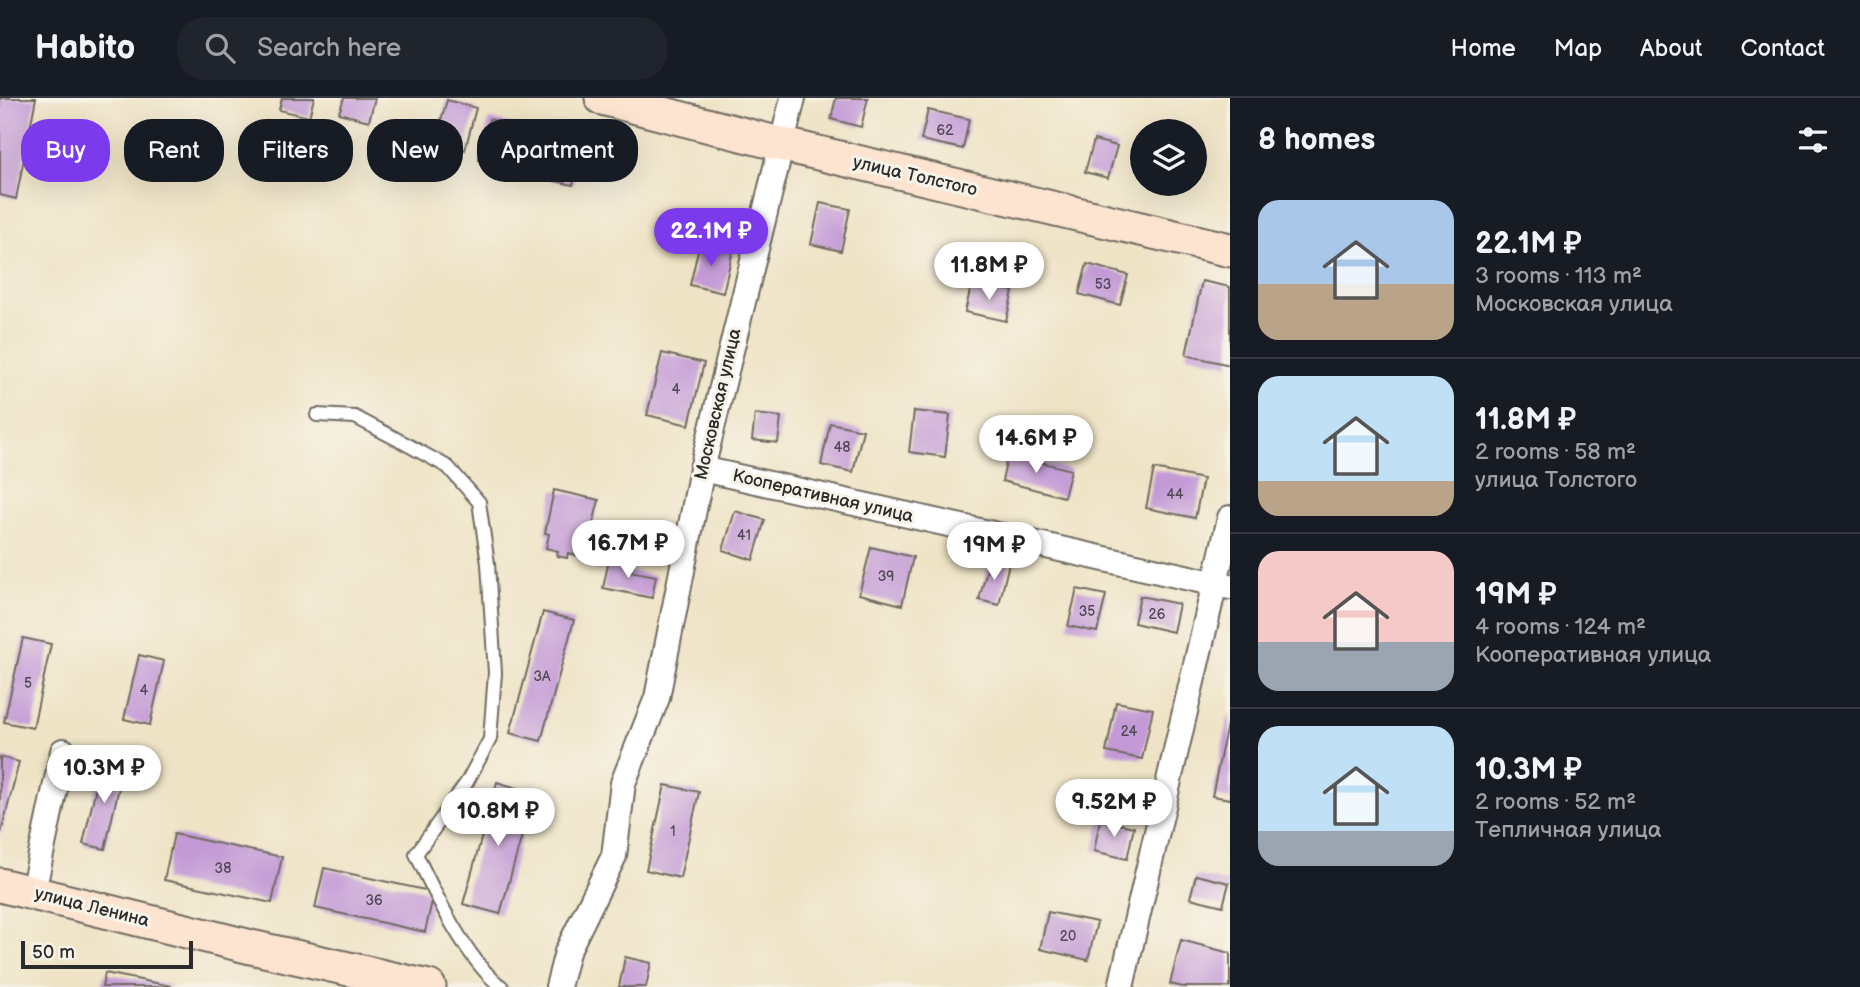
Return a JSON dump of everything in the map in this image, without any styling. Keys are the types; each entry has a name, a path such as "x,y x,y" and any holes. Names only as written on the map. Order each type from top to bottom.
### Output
{"street":[{"name":"улица Толстого","path":"602,98 780,144 1230,250"},
{"name":"Московская улица","path":"558,987 567,952 614,856 623,783 657,698 702,468 793,98"},
{"name":"Кооперативная улица","path":"702,468 1223,585"},
{"path":"1121,987 1223,585 1230,518"},
{"path":"33,892 63,751"},
{"name":"улица Ленина","path":"0,885 251,947 429,987"}],"lane":[{"path":"317,415 355,417 406,444 448,467 479,502 488,564 495,673 490,739 467,782 416,854 431,886 485,975 502,987"}],"building":[{"path":"0,98 36,98 32,119 21,119 21,174 16,199 0,195"},
{"path":"282,98 314,98 309,117 279,110"},
{"path":"344,98 375,98 367,120 339,113"},
{"path":"836,98 868,98 861,127 831,119"},
{"path":"447,100 476,108 465,150 463,119 441,119"},
{"path":"928,110 969,119 963,149 921,140"},
{"path":"1094,140 1117,146 1108,178 1085,172"},
{"path":"820,203 850,209 841,251 811,244"},
{"path":"700,242 733,250 723,293 690,285"},
{"path":"1087,264 1128,275 1120,305 1079,294"},
{"path":"1202,281 1230,287 1230,365 1186,355"},
{"path":"972,282 1013,291 1006,321 965,312"},
{"path":"662,353 704,363 689,425 647,415"},
{"path":"914,411 950,415 945,457 909,452"},
{"path":"755,414 781,417 778,443 752,440"},
{"path":"830,423 863,430 853,472 821,465"},
{"path":"1008,454 1071,470 1064,497 1002,481"},
{"path":"1154,469 1203,479 1195,518 1146,508"},
{"path":"554,490 599,500 589,540 583,539 580,556 568,553 567,558 557,556 558,551 546,548 549,534 545,533"},
{"path":"735,511 765,520 753,560 723,550"},
{"path":"871,547 913,557 902,605 859,594"},
{"path":"990,558 1009,563 999,605 979,600"},
{"path":"609,560 632,565 630,571 656,576 652,598 603,588"},
{"path":"1077,589 1106,595 1097,632 1068,626"},
{"path":"1140,596 1179,604 1173,632 1134,623"},
{"path":"543,612 574,620 541,741 510,733"},
{"path":"23,638 51,644 33,728 4,722"},
{"path":"139,655 164,661 150,725 124,719"},
{"path":"1116,702 1153,709 1142,759 1106,752"},
{"path":"1230,715 1230,799 1212,796"},
{"path":"0,757 19,762 1,833 0,833"},
{"path":"102,761 124,765 105,849 83,844"},
{"path":"497,782 534,793 500,914 463,904"},
{"path":"665,785 699,792 680,878 646,870"},
{"path":"1100,820 1134,827 1127,859 1094,851"},
{"path":"174,834 282,857 272,903 164,880"},
{"path":"324,868 434,892 425,932 315,908"},
{"path":"1196,875 1229,883 1223,906 1190,898"},
{"path":"1048,912 1097,922 1088,960 1040,949"},
{"path":"1181,940 1230,953 1230,987 1183,987 1170,984"},
{"path":"625,957 651,963 646,987 619,987"},
{"path":"105,973 171,986 171,987 102,987"}]}
